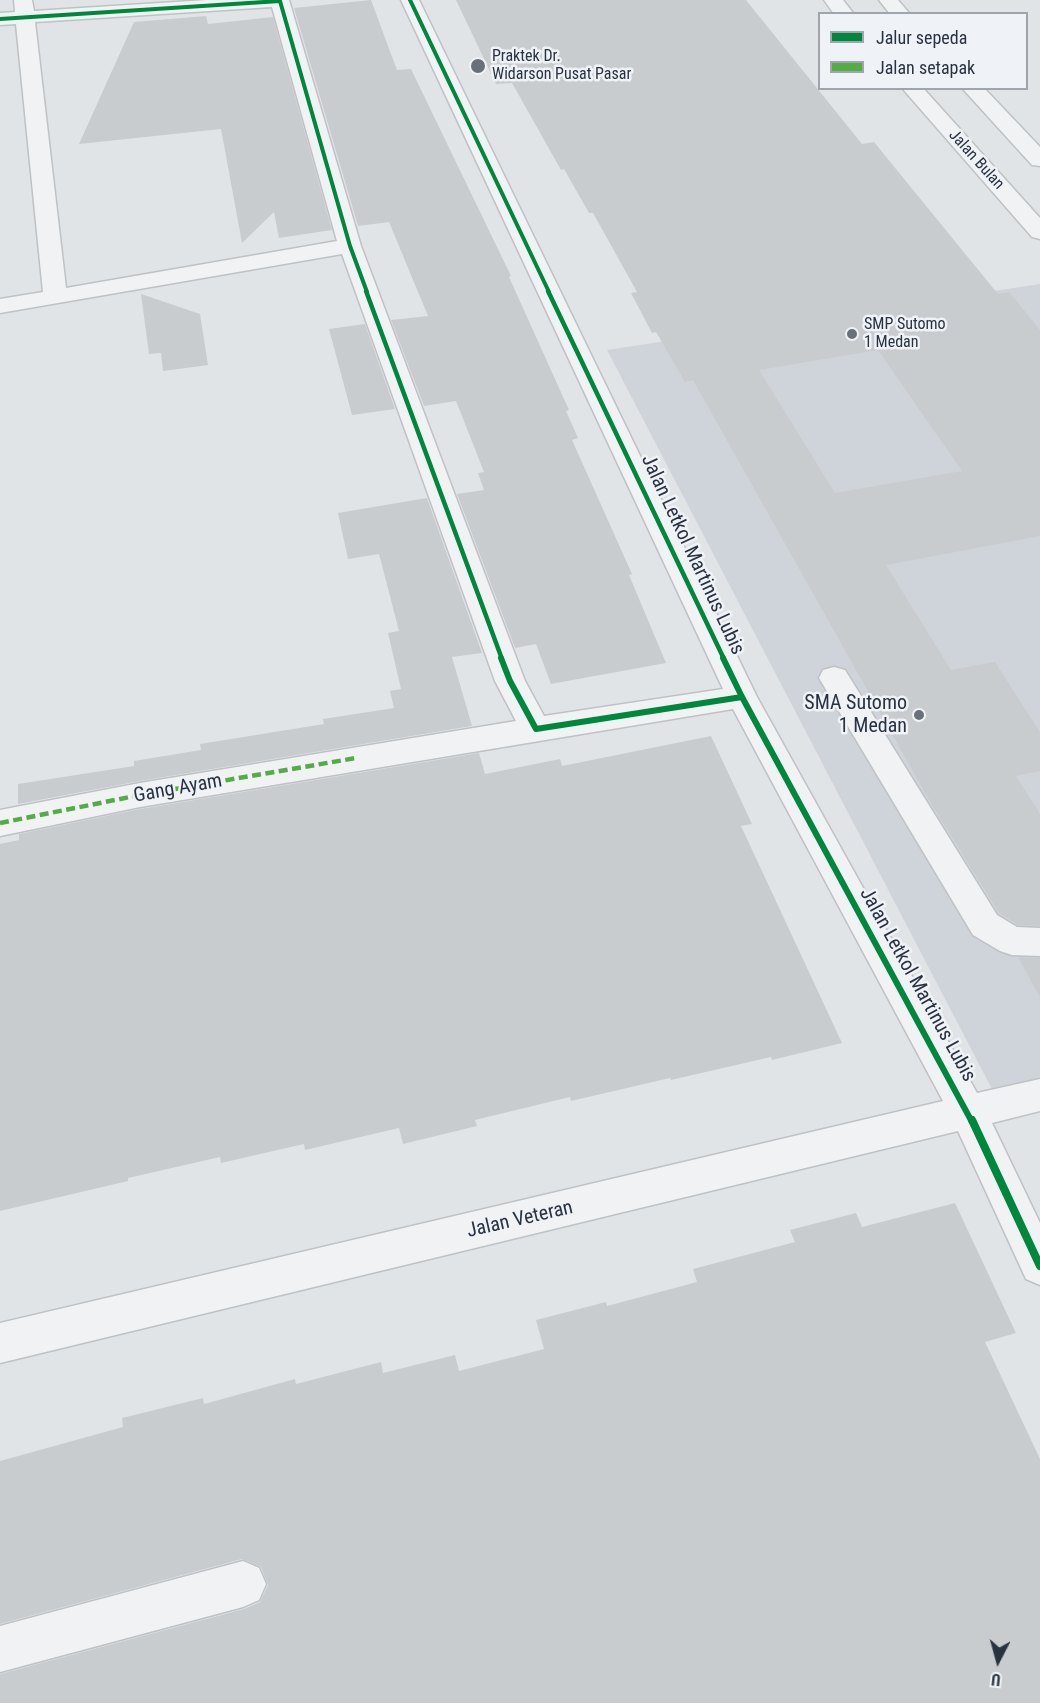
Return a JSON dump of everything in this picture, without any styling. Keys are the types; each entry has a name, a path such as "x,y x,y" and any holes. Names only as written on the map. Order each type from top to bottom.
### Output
{"street":[{"name":"Jalan Letkol Martinus Lubis","path":"410,0 742,697 968,1112 1040,1266"},
{"path":"833,0 843,12"},
{"path":"888,0 899,12"},
{"path":"0,19 24,9 286,1 350,246 510,681 536,729"},
{"path":"24,9 55,296"},
{"name":"Jalan Bulan","path":"914,90 1040,232"},
{"path":"974,90 1040,160"},
{"path":"0,306 350,246"},
{"path":"834,678 984,925 1012,940 1040,942"},
{"name":"Gang Ayam","path":"0,824 140,795 356,758 742,697"},
{"name":"Jalan Veteran","path":"0,1343 1040,1095"},
{"path":"0,1649 243,1584"}],"shaded area":[{"name":"SMA Sutomo 1 Medan","path":"1040,284 1040,1080 993,1091 607,350"}],"building":[{"path":"371,0 397,70 411,69 511,276 509,277 569,410 566,411 578,438 572,440 632,574 629,575 666,663 551,684 536,644 515,648 457,494 484,490 478,473 484,472 456,401 424,406 391,320 428,316 389,222 358,226 294,8"},
{"path":"456,0 746,0 862,144 874,142 998,294 1009,292 1040,330 1040,536 886,565 951,670 995,662 1040,732 1040,771 1016,776 1040,814 1040,926 1018,925 999,913 933,807 693,380 685,382 656,332 652,333 631,293 637,292 593,213 589,213 564,169 561,170 512,83 496,84","holes":["878,350 962,471 835,493 759,370"]},
{"path":"206,16 208,24 273,17 332,230 279,238 274,212 242,243 221,129 79,144 134,22"},
{"path":"141,294 200,314 208,365 163,371 161,353 149,354"},
{"path":"365,324 395,409 352,415 329,329"},
{"path":"427,498 482,653 452,657 472,726 140,781 18,804 18,784 134,766 134,761 201,750 200,744 324,724 323,719 394,708 390,691 401,689 388,633 399,631 379,554 348,559 338,513"},
{"path":"711,736 752,824 741,826 842,1043 772,1060 771,1057 571,1101 570,1097 475,1120 477,1126 403,1144 399,1128 305,1150 304,1144 221,1163 220,1157 0,1211 0,844 19,840 19,834 140,809 479,753 485,774 560,759 562,766"},
{"path":"1018,957 1040,958 1040,997"},
{"path":"955,1203 1016,1333 985,1342 1040,1459 1040,1703 0,1703 0,1674 244,1609 260,1602 268,1585 261,1567 242,1559 0,1624 0,1461 123,1427 122,1418 203,1398 204,1404 295,1379 296,1384 381,1362 383,1373 455,1355 459,1371 544,1349 536,1320 606,1302 607,1306 697,1282 693,1269 795,1242 790,1230 856,1213 862,1227"}],"marked path":[{"path":"0,823 140,795 356,758"}],"cycle path":[{"path":"410,0 742,697 968,1112 1040,1266"},
{"path":"0,19 280,1 350,246 510,681 536,729 742,697"}],"place":[{"name":"Praktek Dr. Widarson Pusat Pasar","path":"478,66"},
{"name":"SMP Sutomo 1 Medan","path":"852,334"},
{"name":"SMA Sutomo 1 Medan","path":"919,715"}]}
